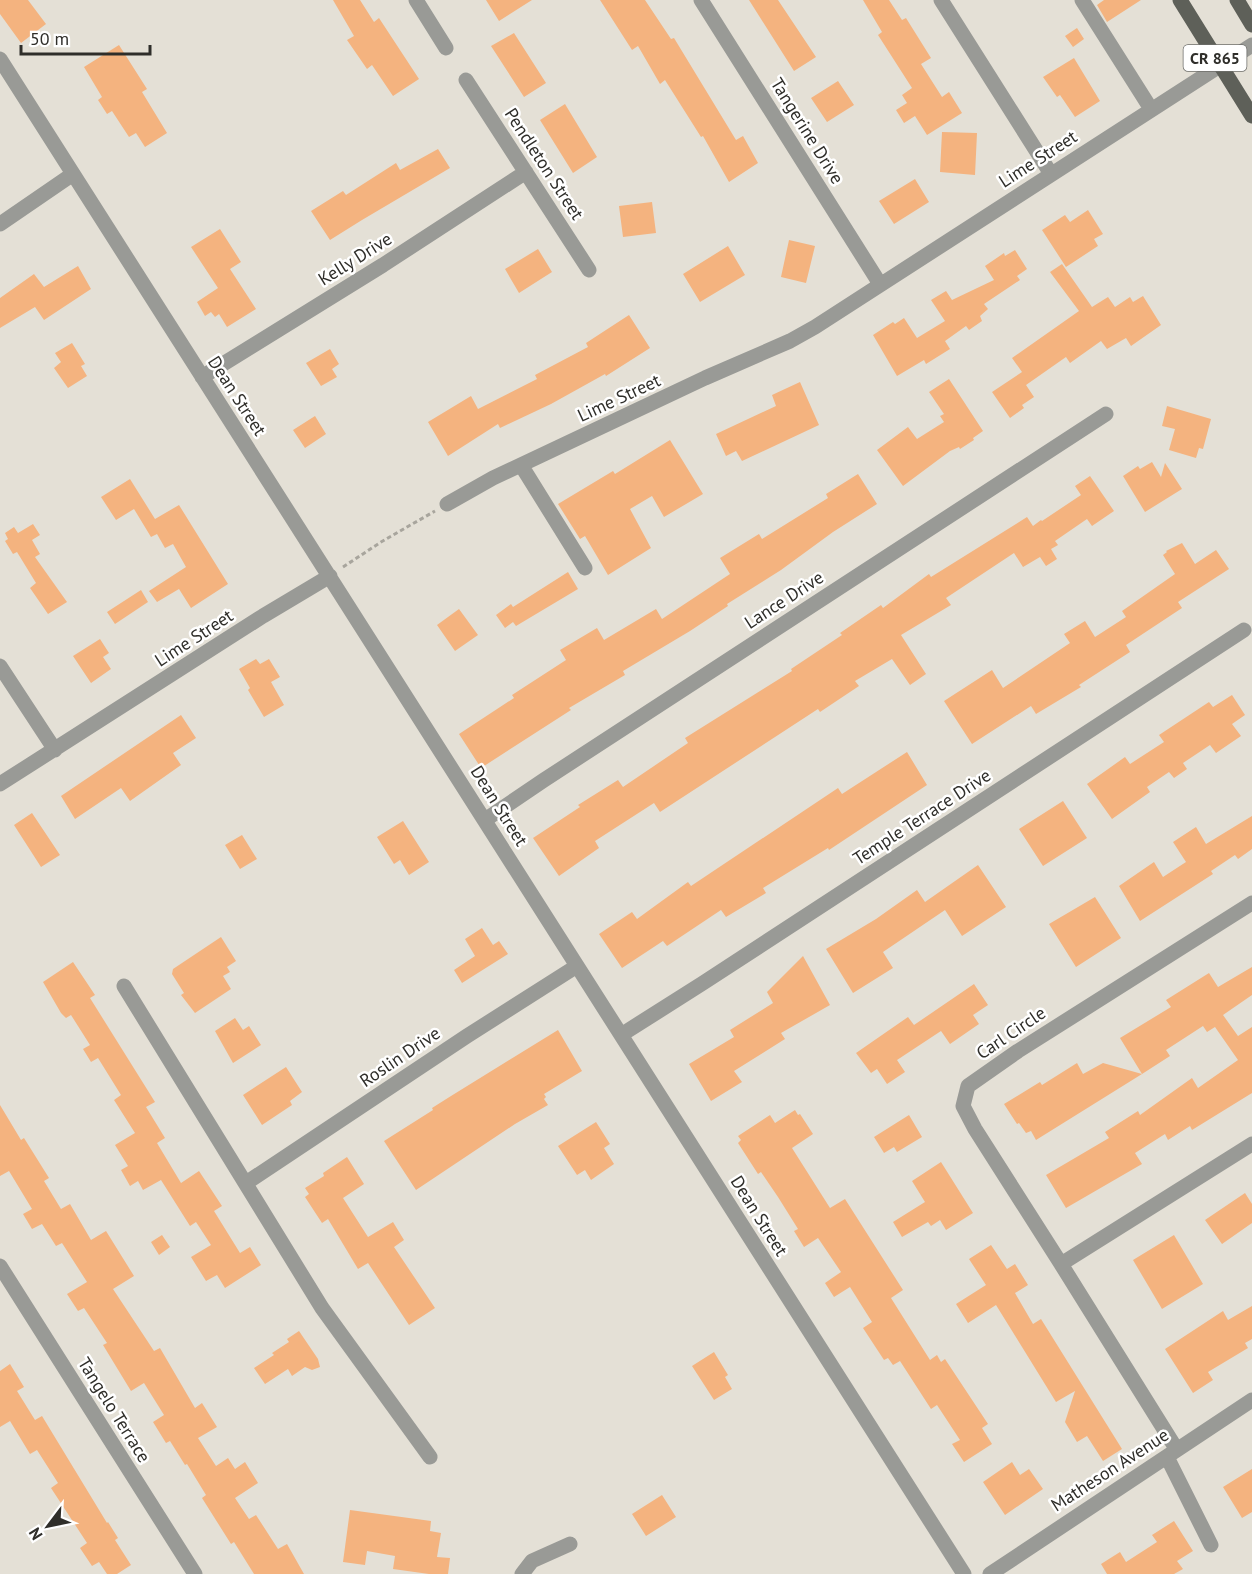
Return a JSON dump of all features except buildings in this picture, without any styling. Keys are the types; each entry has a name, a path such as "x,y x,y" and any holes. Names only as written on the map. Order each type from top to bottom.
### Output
{"main road":[{"name":"CR 865","path":"1180,0 1252,116"},
{"name":"CR 865","path":"1236,0 1252,25"}],"street":[{"path":"416,0 446,48"},
{"name":"Tangerine Drive","path":"701,0 880,284"},
{"path":"941,0 1052,174"},
{"path":"1082,0 1151,108"},
{"name":"Lime Street","path":"447,504 493,478 705,378 790,341 1252,45"},
{"name":"Dean Street","path":"0,59 964,1574"},
{"name":"Pendleton Street","path":"466,80 589,270"},
{"name":"Kelly Drive","path":"202,377 384,265 526,172"},
{"path":"0,224 73,174"},
{"name":"Lance Drive","path":"485,820 1106,414"},
{"path":"521,465 585,568"},
{"name":"Lime Street","path":"0,784 263,616 330,576"},
{"name":"Temple Terrace Drive","path":"621,1035 1244,630"},
{"path":"0,666 54,750"},
{"name":"Carl Circle","path":"1210,1545 1172,1453 1061,1264 975,1129 963,1106 968,1086 1018,1051 1252,903"},
{"name":"Roslin Drive","path":"246,1182 577,966"},
{"path":"124,986 322,1308 430,1458"},
{"path":"1061,1264 1252,1144"},
{"name":"Tangelo Terrace","path":"0,1266 195,1574"},
{"name":"Matheson Avenue","path":"990,1574 1252,1400"},
{"path":"522,1574 532,1561 570,1544"}],"path":[{"path":"330,576 381,542 447,504"}]}
